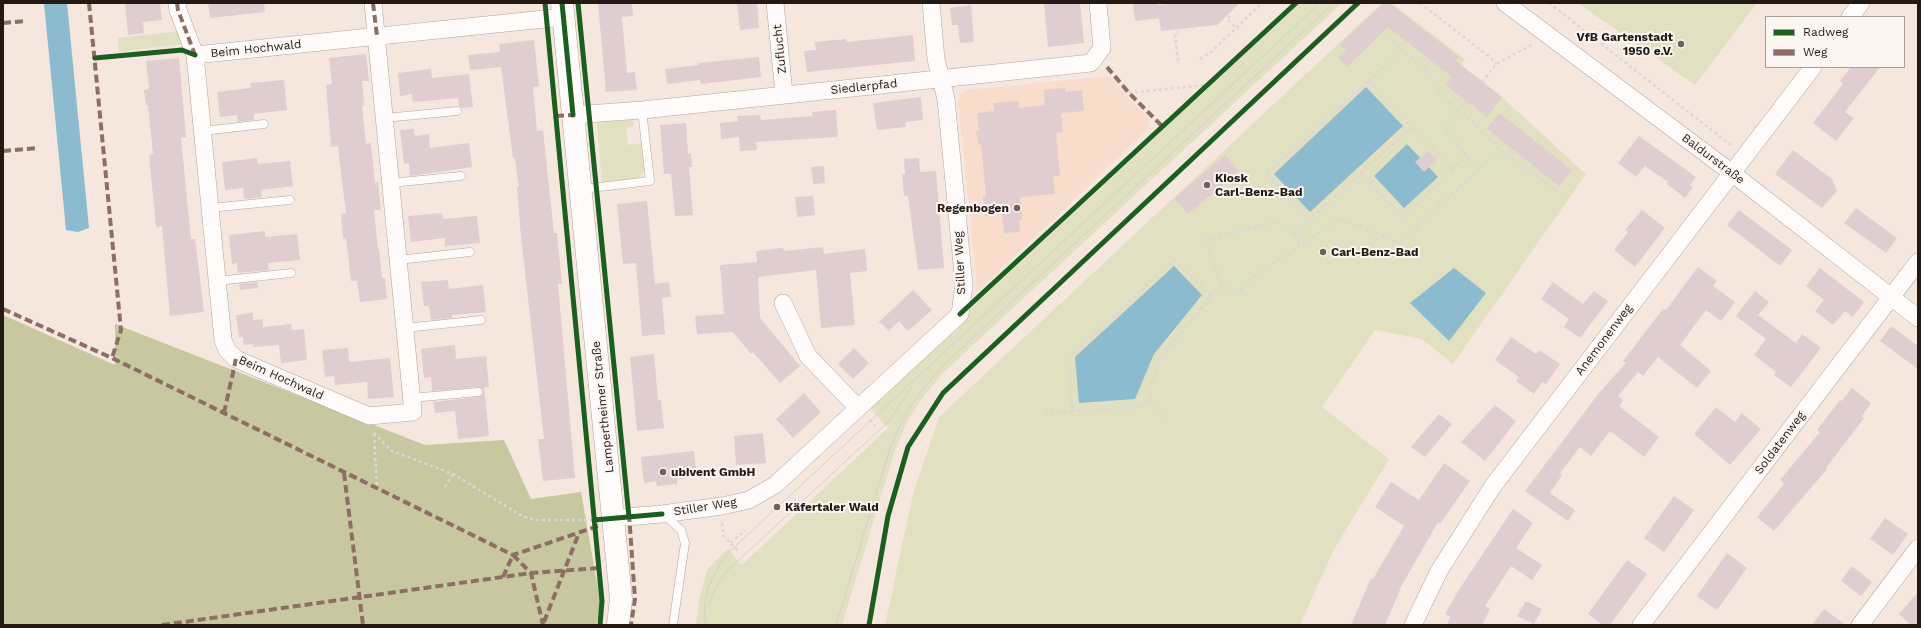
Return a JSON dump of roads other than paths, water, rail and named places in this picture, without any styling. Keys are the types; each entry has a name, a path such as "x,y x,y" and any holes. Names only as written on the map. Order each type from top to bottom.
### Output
{"street":[{"path":"177,3 178,10 195,55"},
{"path":"373,3 377,36"},
{"name":"Zuflucht","path":"775,3 784,94"},
{"name":"Stiller Weg","path":"604,519 662,514 722,506 749,500 775,485 960,314 964,285 946,99 936,59 931,3"},
{"name":"Siedlerpfad","path":"573,116 1091,63 1102,48 1098,3"},
{"name":"Baldurstraße","path":"1505,3 1732,173 1890,298 1918,318"},
{"path":"1851,16 1861,3"},
{"name":"Beim Hochwald","path":"377,36 413,412 369,416 236,359 227,350 223,340 195,55 377,36 563,10"},
{"name":"Lampertheimer Straße","path":"563,10 573,116 582,189 604,519 621,599 618,625"},
{"name":"Anemonenweg","path":"1413,625 1439,571 1493,486 1812,68"},
{"name":"Soldatenweg","path":"1641,625 1918,262"},
{"path":"783,303 808,356 858,408"},
{"path":"1860,625 1918,548"}],"lane":[{"path":"385,118 457,110"},
{"path":"582,189 650,181 642,110"},
{"path":"203,131 264,124"},
{"path":"391,183 461,176"},
{"path":"210,208 290,200"},
{"path":"398,260 470,252"},
{"path":"218,281 291,273"},
{"path":"405,328 481,320"},
{"path":"411,398 478,392"},
{"path":"662,514 681,530 685,544 673,625"}],"water":[{"path":"44,3 67,3 89,228 78,232 66,230"},
{"path":"1366,87 1403,126 1310,212 1274,174"},
{"path":"1407,144 1438,177 1404,208 1374,176"},
{"path":"1174,266 1202,295 1154,354 1135,399 1079,403 1075,357"},
{"path":"1454,268 1486,293 1449,341 1410,303"}],"tram line":[{"path":"706,625 706,596 716,570 727,554 1320,3"},
{"path":"836,625 891,445 905,416 920,392 962,348 1334,3"},
{"path":"709,605 716,586 726,572 888,422 912,387"}],"place":[{"name":"VfB Gartenstadt 1950 e.V.","path":"1681,44"},
{"name":"Kiosk Carl-Benz-Bad","path":"1207,185"},
{"name":"Regenbogen","path":"1017,208"},
{"name":"Carl-Benz-Bad","path":"1323,252"},
{"name":"ubivent GmbH","path":"663,472"},
{"name":"Käfertaler Wald","path":"777,507"}]}
